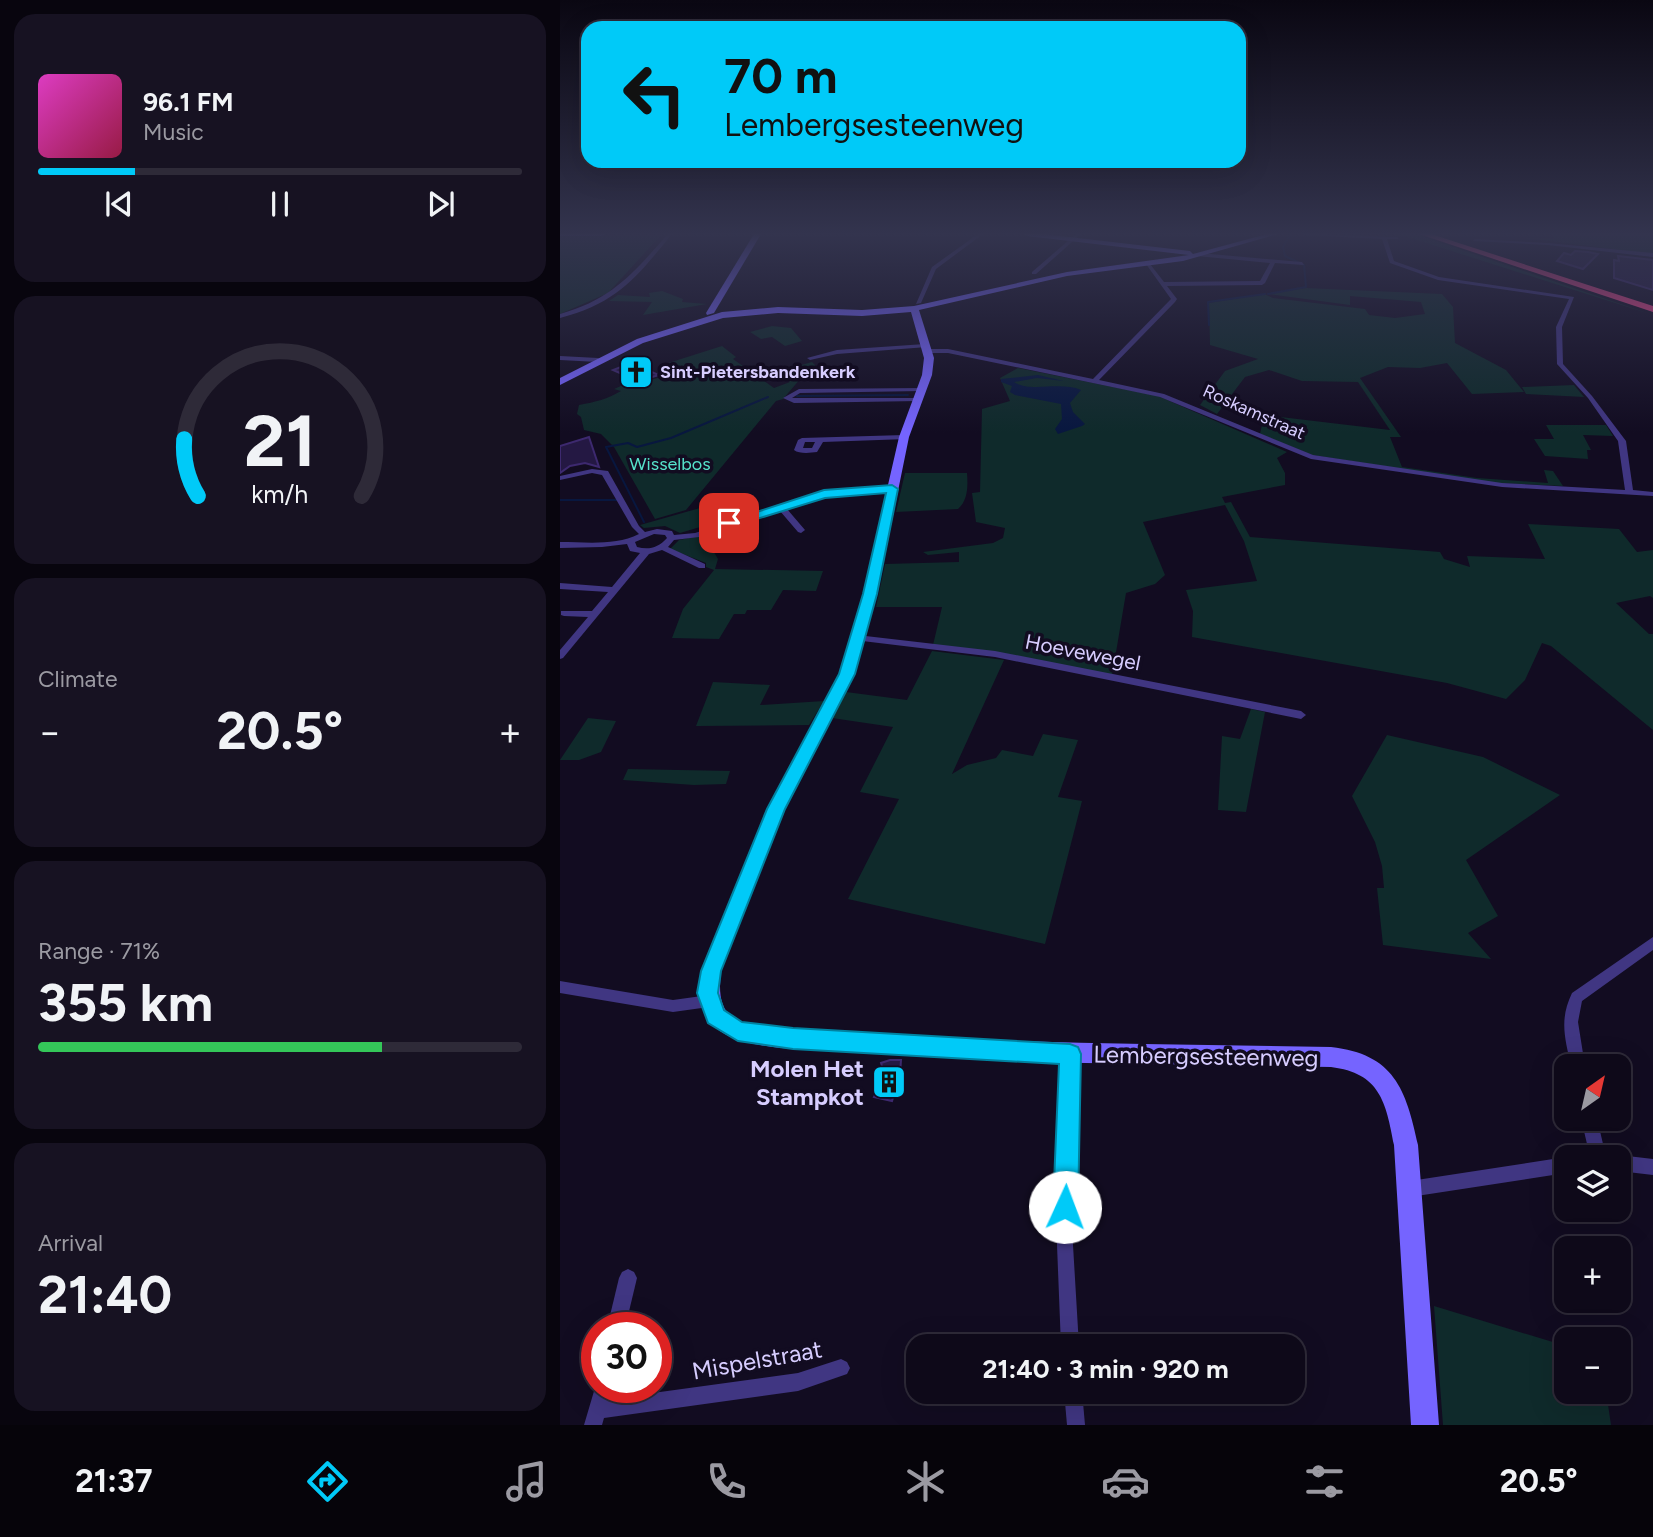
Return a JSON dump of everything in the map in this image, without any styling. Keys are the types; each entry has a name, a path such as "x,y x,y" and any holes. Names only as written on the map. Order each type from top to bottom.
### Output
{"highway":[{"path":"1635,300 1653,306"}],"street":[{"path":"560,316 604,300"},
{"path":"707,316 716,300"},
{"path":"560,987 673,1006 709,1001 711,971 764,835 847,674 870,594 904,437 929,366 916,306 919,300"},
{"path":"560,382 598,360 640,341 707,316 786,309 871,313 942,300"},
{"path":"1094,382 1174,300"},
{"path":"1571,300 1559,327 1560,364 1590,397 1622,441 1629,490"},
{"name":"Roskamstraat","path":"810,358 836,352 926,349 948,351 1174,398 1311,457 1502,485 1629,490 1653,494"},
{"path":"560,358 598,360"},
{"path":"799,391 920,394 794,401 786,398 799,391"},
{"path":"820,440 904,437"},
{"path":"560,478 592,471 605,472 642,533"},
{"path":"631,542 633,549 647,551 662,547 671,538 696,535 838,491 892,489"},
{"path":"781,508 801,530"},
{"path":"560,545 631,542 642,533 664,531 671,538"},
{"path":"662,547 702,566"},
{"path":"560,656 647,551"},
{"path":"560,586 615,590"},
{"path":"564,613 595,614"},
{"name":"Hoevewegel","path":"857,638 995,654 1301,715"},
{"path":"1576,1054 1569,1018 1577,997 1653,943"},
{"name":"Lembergsesteenweg","path":"709,1001 716,1016 738,1031 887,1046 1070,1054 1317,1057 1356,1061 1372,1068 1392,1093 1404,1142 1410,1189 1425,1425"},
{"path":"1069,1334 1065,1245 1070,1054"},
{"path":"1631,1164 1653,1167"},
{"path":"1410,1189 1554,1167"},
{"path":"620,1312 628,1278"},
{"name":"Mispelstraat","path":"595,1418 798,1382 841,1368"},
{"path":"1074,1404 1076,1425"}],"green space":[{"path":"560,300 591,300 560,314"},
{"path":"682,300 707,304 643,315 652,302 609,301"},
{"path":"1294,300 1365,309 1369,315 1395,318 1425,314 1421,302 1403,300 1448,300 1453,307 1455,343 1506,370 1524,392 1472,394 1447,363 1420,368 1388,367 1360,378 1401,437 1390,437 1402,467 1477,478 1548,483 1544,470 1553,471 1563,486 1495,483 1312,455 1260,434 1264,415 1390,430 1358,382 1302,381 1269,370 1245,377 1217,414 1200,405 1225,371 1258,359 1210,345 1209,303"},
{"path":"1316,300 1350,300 1350,305"},
{"path":"772,326 791,328 802,341 785,346 772,337 761,339 750,332"},
{"name":"Wisselbos","path":"722,346 736,357 733,359 774,388 790,382 777,372 812,362 821,371 801,378 783,399 776,401 686,510 655,519 614,447 601,434 584,430 581,417 577,414 579,405 611,396 621,391 614,389 621,386 641,386 640,383 668,375 670,370 662,365"},
{"path":"1018,368 1158,396 1287,452 1277,458 1285,473 1285,485 1222,497 1225,503 1231,502 1250,537 1440,552 1444,559 1470,567 1467,556 1545,559 1528,524 1619,529 1637,552 1653,550 1653,598 1650,596 1616,603 1649,634 1653,634 1653,730 1551,646 1542,643 1525,680 1506,699 1447,683 1192,637 1193,611 1186,590 1257,581 1244,541 1225,505 1143,522 1165,575 1155,584 1126,593 1112,676 933,645 942,607 876,607 885,564 959,562 959,552 928,555 923,552 993,543 1003,538 1005,528 976,522 972,493 980,492 982,409 1010,401 1000,378"},
{"path":"1574,385 1584,397 1526,394 1522,387"},
{"path":"1546,425 1606,425 1613,436 1583,435 1591,450 1587,450 1588,459 1545,456 1534,439 1554,439"},
{"path":"905,473 967,473 966,497 958,509 896,512"},
{"path":"700,508 717,522 680,533 665,526 644,528 640,525"},
{"path":"704,535 718,559 715,569 823,571 816,591 783,590 771,610 747,610 745,614 734,614 719,639 672,638 683,609 714,570 706,567 706,563 670,549 679,540"},
{"path":"932,651 1004,660 952,774 967,765 996,758 1002,750 1033,756 1043,734 1078,740 1058,797 1082,801 1045,944 848,899 899,799 860,792 893,727 832,718 846,692 907,700"},
{"path":"713,682 770,685 760,705 824,701 809,725 696,726"},
{"path":"1251,709 1265,712 1246,812 1218,810 1222,736 1240,739"},
{"path":"588,718 616,721 601,752 579,760 560,760"},
{"path":"1387,735 1483,757 1560,795 1466,860 1498,916 1468,933 1491,959 1383,945 1377,888 1384,888 1382,866 1375,842 1352,796"},
{"path":"628,769 730,771 726,784 694,785 623,780"},
{"path":"1434,1306 1554,1342 1554,1404 1608,1404 1611,1425 1443,1425"}],"water":[{"path":"1038,375 1064,381 1037,378 1014,382 1028,387 1064,386 1081,390 1070,403 1073,412 1085,424 1058,434 1055,429 1062,419 1061,404 1015,395 1010,392 1012,386 1001,382 1001,379"}],"building":[{"name":"Sint-Pietersbandenkerk","path":"631,363 659,375 638,381 613,370"},
{"path":"589,437 599,467 585,463 570,466 560,473 560,446"},
{"name":"Molen Het Stampkot","path":"901,1060 900,1075 892,1101 874,1097 885,1075 881,1063"}],"waterway":[{"path":"1209,325 1208,302 1219,300"},
{"path":"797,396 908,395"},
{"path":"644,522 606,447 628,443 637,447 671,438 768,397"},
{"path":"560,500 617,500"}],"place":[{"name":"Sint-Pietersbandenkerk","path":"636,372"},
{"name":"Molen Het Stampkot","path":"889,1082"}],"route":[{"path":"729,523 838,491 892,489 865,615 847,674 832,698 764,835 711,971 708,993 716,1016 738,1031 793,1038 887,1046 1070,1054 1065,1207"}]}
